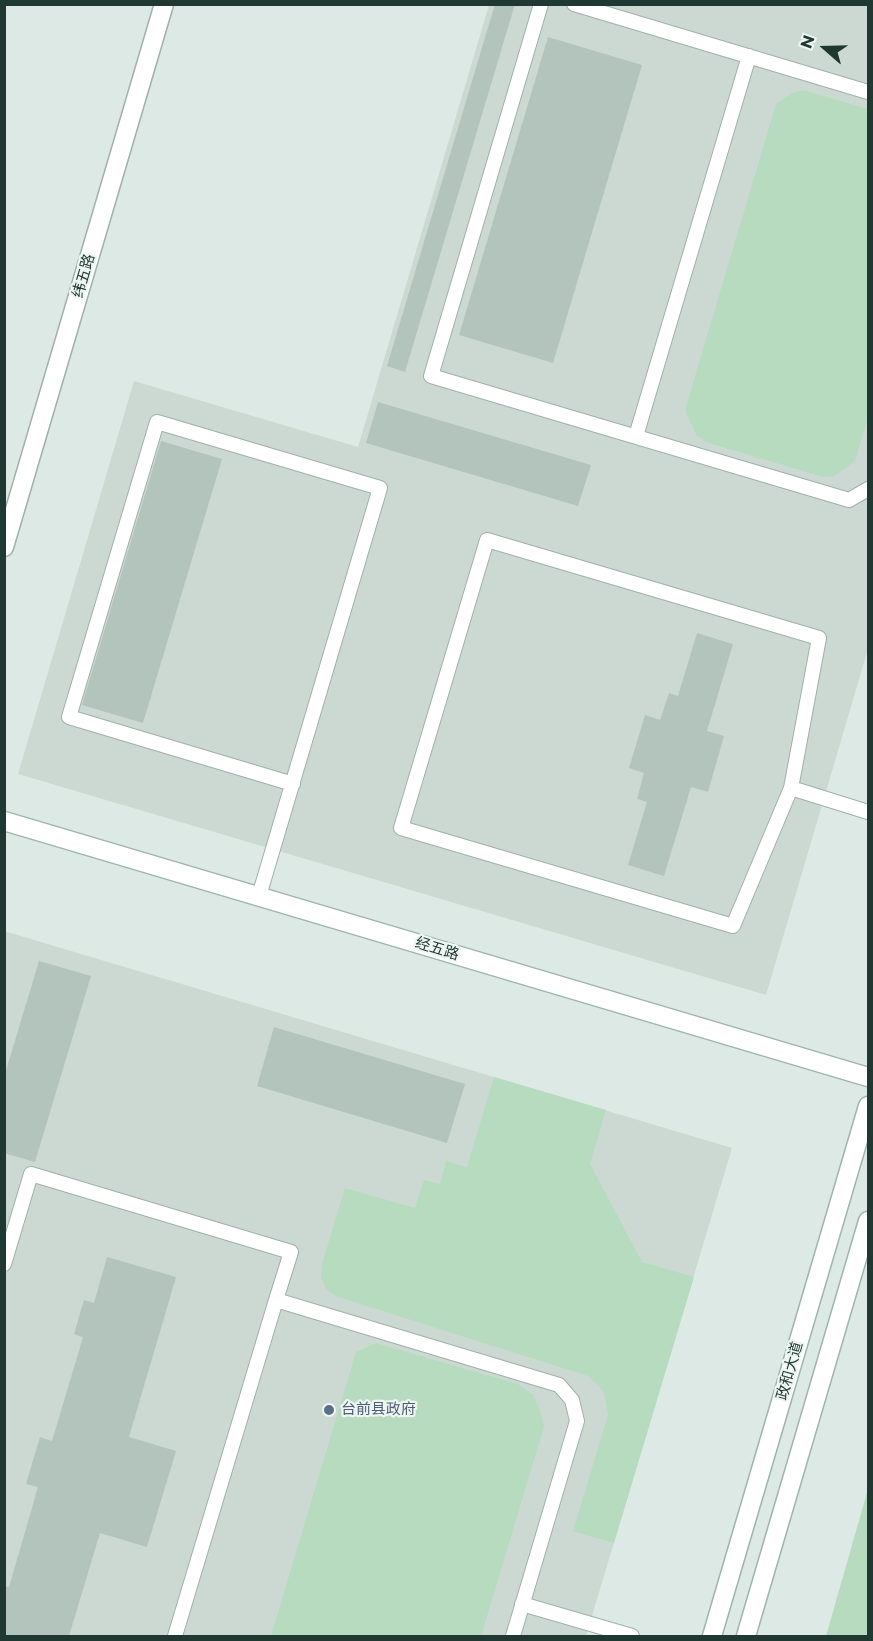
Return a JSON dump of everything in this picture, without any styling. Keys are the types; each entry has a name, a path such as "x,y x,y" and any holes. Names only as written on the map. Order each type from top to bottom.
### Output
{"street":[{"name":"纬五路","path":"4,547 164,4"},
{"name":"经五路","path":"4,820 868,1077"},
{"name":"政和大道","path":"712,1636 868,1106"},
{"path":"746,1636 868,1221"}],"lane":[{"path":"541,4 431,375 849,500 868,489"},
{"path":"574,4 868,92"},
{"path":"636,436 749,56"},
{"path":"260,896 380,488 157,422 69,717 292,784"},
{"path":"487,540 819,638 790,788 733,926 401,828 487,540"},
{"path":"790,788 868,812"},
{"path":"4,1264 31,1174 291,1252 176,1636"},
{"path":"276,1300 559,1385 572,1400 577,1422 513,1636"},
{"path":"522,1604 632,1636"}],"shaded area":[{"path":"863,4 868,6 868,649 766,995 18,774 134,381 358,447 489,5"},
{"name":"台前县政府","path":"4,931 732,1148 586,1636 5,1636"}],"green space":[{"path":"803,90 868,109 868,417 855,461 834,476 823,477 706,442 697,436 685,410 776,104 792,93"},
{"path":"494,1077 606,1110 590,1164 642,1262 694,1277 614,1543 573,1531 608,1415 604,1392 597,1384 588,1376 335,1296 326,1289 321,1277 322,1264 345,1188 415,1208 424,1180 440,1184 446,1161 467,1167"},
{"path":"376,1343 518,1384 533,1395 540,1409 544,1427 481,1636 271,1636 356,1352"},
{"path":"868,1489 868,1636 826,1636"}],"building":[{"path":"495,4 515,4 405,372 387,366"},
{"path":"548,37 642,65 553,363 459,335"},
{"path":"378,402 591,465 578,506 366,443"},
{"path":"161,441 222,459 143,723 82,705"},
{"path":"697,633 733,644 707,731 724,736 708,792 691,787 664,876 628,865 647,802 637,799 644,773 629,768 645,715 660,720 669,693 678,696"},
{"path":"39,961 91,976 35,1162 4,1153 4,1077"},
{"path":"274,1027 465,1084 447,1143 257,1086"},
{"path":"107,1257 176,1277 129,1437 176,1451 147,1547 100,1533 69,1636 4,1636 4,1586 9,1587 38,1487 26,1484 40,1437 52,1441 83,1337 74,1334 84,1300 94,1303"}],"place":[{"name":"台前县政府","path":"329,1410"}]}
